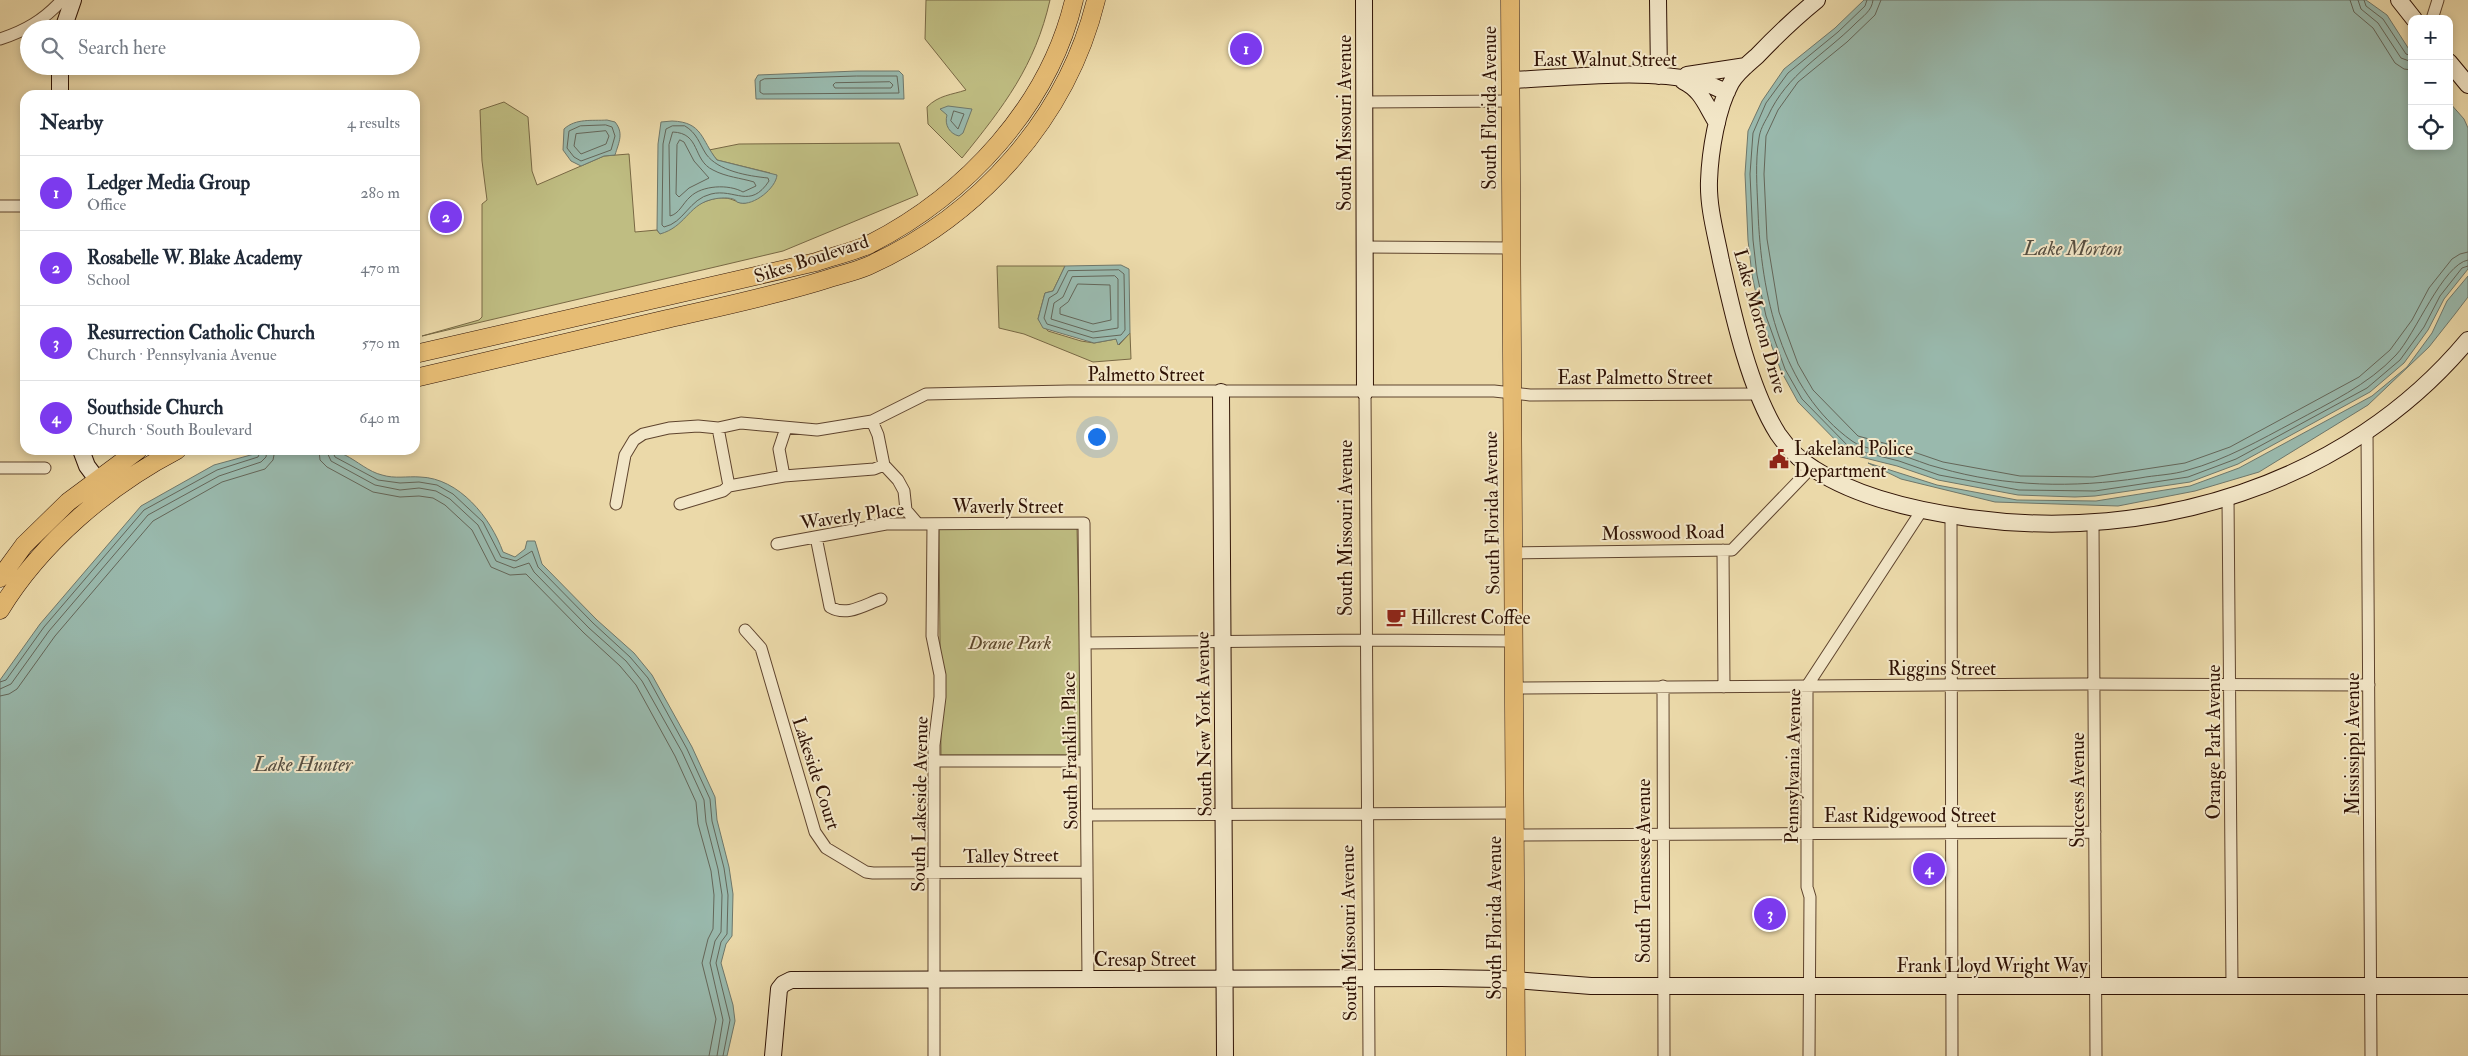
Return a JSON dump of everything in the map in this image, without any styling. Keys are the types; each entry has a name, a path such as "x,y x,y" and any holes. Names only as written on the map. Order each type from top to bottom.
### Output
{"main road":[{"name":"Sikes Boulevard","path":"420,353 824,259 868,245 913,220 960,181 1007,134 1036,94 1050,67 1074,0"},
{"name":"Sikes Boulevard","path":"420,377 794,289 867,266 923,236 976,196 1018,154 1049,112 1079,56 1096,0"},
{"name":"South Florida Avenue","path":"1510,0 1516,1056"},
{"path":"976,196 985,171 1036,104 1036,94"},
{"path":"901,248 949,204 960,181"},
{"path":"0,610 12,590 133,455"},
{"path":"0,578 24,545 68,502 168,455"}],"street":[{"path":"41,20 62,0"},
{"path":"66,20 73,0"},
{"name":"South Missouri Avenue","path":"1364,0 1365,640 1369,1056"},
{"path":"1658,0 1666,76"},
{"path":"2400,0 2411,15"},
{"path":"2433,15 2438,0"},
{"name":"Lake Morton Drive","path":"1813,1 1736,76 1727,92 1717,123 1708,181 1710,204 1724,274 1759,394 1779,435 1811,468 1850,487 1922,510 1951,516 2015,523 2093,524 2158,516 2228,498 2286,477 2344,447 2407,402 2454,357 2468,340"},
{"path":"0,39 20,31"},
{"path":"1666,76 1746,66"},
{"path":"2453,67 2468,85"},
{"path":"60,75 60,90"},
{"name":"East Walnut Street","path":"1511,80 1586,76 1666,76 1701,82 1727,92"},
{"path":"1666,76 1695,87 1717,123"},
{"path":"1364,102 1510,101"},
{"path":"0,206 20,206"},
{"path":"1365,247 1511,248"},
{"name":"Palmetto Street","path":"872,421 926,394 1494,390 1512,394"},
{"name":"South New York Avenue","path":"1221,392 1225,1056"},
{"name":"East Palmetto Street","path":"1512,394 1759,394"},
{"path":"616,504 625,456 634,440 639,436 669,428 698,426 718,428 741,424 817,430 872,421 878,435 884,465 898,480 904,491 906,510 918,524"},
{"path":"718,428 729,486"},
{"path":"784,476 779,449 786,428"},
{"name":"Mississippi Avenue","path":"2368,431 2371,1056"},
{"path":"83,455 87,466 103,487"},
{"path":"680,504 723,491 729,486 784,476 874,469 884,465"},
{"path":"0,468 45,468"},
{"name":"Mosswood Road","path":"1512,553 1732,550 1811,468"},
{"name":"Orange Park Avenue","path":"2228,498 2232,985"},
{"name":"Pennsylvania Avenue","path":"1809,1056 1810,897 1807,887 1807,686 1922,510"},
{"path":"1951,516 1952,1056"},
{"name":"Waverly Place","path":"777,544 869,526 933,524"},
{"name":"Waverly Street","path":"933,524 1084,524"},
{"name":"South Lakeside Avenue","path":"933,524 932,636 940,676 940,697 934,745 936,761 934,1056"},
{"name":"South Franklin Place","path":"1084,524 1088,979"},
{"name":"Success Avenue","path":"2093,524 2096,1056"},
{"path":"816,537 830,607 838,612 851,611 881,599"},
{"path":"1723,550 1724,687"},
{"name":"Lakeside Court","path":"745,630 761,648 815,832 820,842 826,848 866,872 935,874"},
{"path":"1086,643 1365,640 1514,641"},
{"name":"Riggins Street","path":"1514,688 2094,684 2369,686"},
{"name":"South Tennessee Avenue","path":"1662,686 1664,1056"},
{"path":"936,761 1086,761"},
{"path":"1087,815 1515,813"},
{"name":"East Ridgewood Street","path":"1515,835 2095,832"},
{"name":"Talley Street","path":"935,874 1087,872"},
{"name":"Cresap Street","path":"773,1056 779,989 782,984 791,980 1369,978 1500,979 1516,982"},
{"name":"Frank Lloyd Wright Way","path":"1516,982 1591,986 2468,986"}],"green space":[{"path":"926,0 1050,0 1044,24 1027,65 1004,103 962,158 928,124 927,107 941,98 966,90 925,39"},
{"path":"504,102 528,117 532,171 537,185 604,156 629,154 635,232 657,230 660,234 690,210 706,201 727,198 740,203 746,203 770,173 717,160 709,150 739,144 899,143 918,195 783,251 422,336 479,320 482,317 482,204 487,200 482,161 480,110"},
{"path":"997,266 1065,266 1053,291 1045,293 1038,319 1048,331 1094,343 1116,339 1119,345 1130,333 1131,359 1093,362 1024,334 999,328"},
{"name":"Drane Park","path":"1077,528 1082,755 941,755 939,529"}],"water":[{"name":"Lake Morton","path":"1864,0 2366,0 2387,15 2408,48 2408,150 2453,150 2453,107 2464,119 2468,128 2468,269 2444,299 2428,330 2404,363 2370,392 2238,464 2190,482 2095,496 2018,495 1938,480 1897,466 1849,454 1798,402 1781,371 1761,317 1752,275 1748,240 1745,174 1748,131 1762,101 1784,69 1835,28"},
{"path":"899,71 903,75 904,99 756,99 755,80 758,75"},
{"path":"948,106 972,109 963,133 959,136 949,128 946,122 947,115 940,109"},
{"path":"590,120 615,122 620,134 615,155 604,156 581,166 571,161 563,150 564,129 574,123"},
{"path":"661,122 682,122 696,129 717,160 777,175 773,185 752,202 740,203 733,199 725,198 712,199 696,207 675,227 660,234 657,230 658,144"},
{"path":"1121,265 1129,269 1130,333 1118,345 1116,339 1094,343 1043,328 1038,319 1045,293 1053,291 1065,266"},
{"path":"2468,276 2468,297 2455,314 2429,347 2368,405 2259,472 2195,491 2118,506 1995,502 1901,479 1868,463 1937,485 2017,500 2096,501 2190,486 2239,468 2372,396 2407,367 2432,333 2447,301"},
{"name":"Lake Hunter","path":"251,455 345,455 377,474 396,477 420,477 448,484 472,502 482,514 498,539 503,552 515,557 525,549 527,541 535,541 542,564 597,620 634,653 652,675 692,747 715,797 717,820 729,867 733,894 732,936 726,944 721,963 733,1005 735,1021 727,1056 0,1056 0,680 40,624 141,506 214,465"}],"place":[{"name":"Ledger Media Group","path":"1246,49"},
{"name":"Rosabelle W. Blake Academy","path":"446,217"},
{"name":"Lakeland Police Department","path":"1779,459"},
{"name":"Hillcrest Coffee","path":"1396,617"},
{"name":"Southside Church","path":"1929,869"},
{"name":"Resurrection Catholic Church","path":"1770,914"}]}
